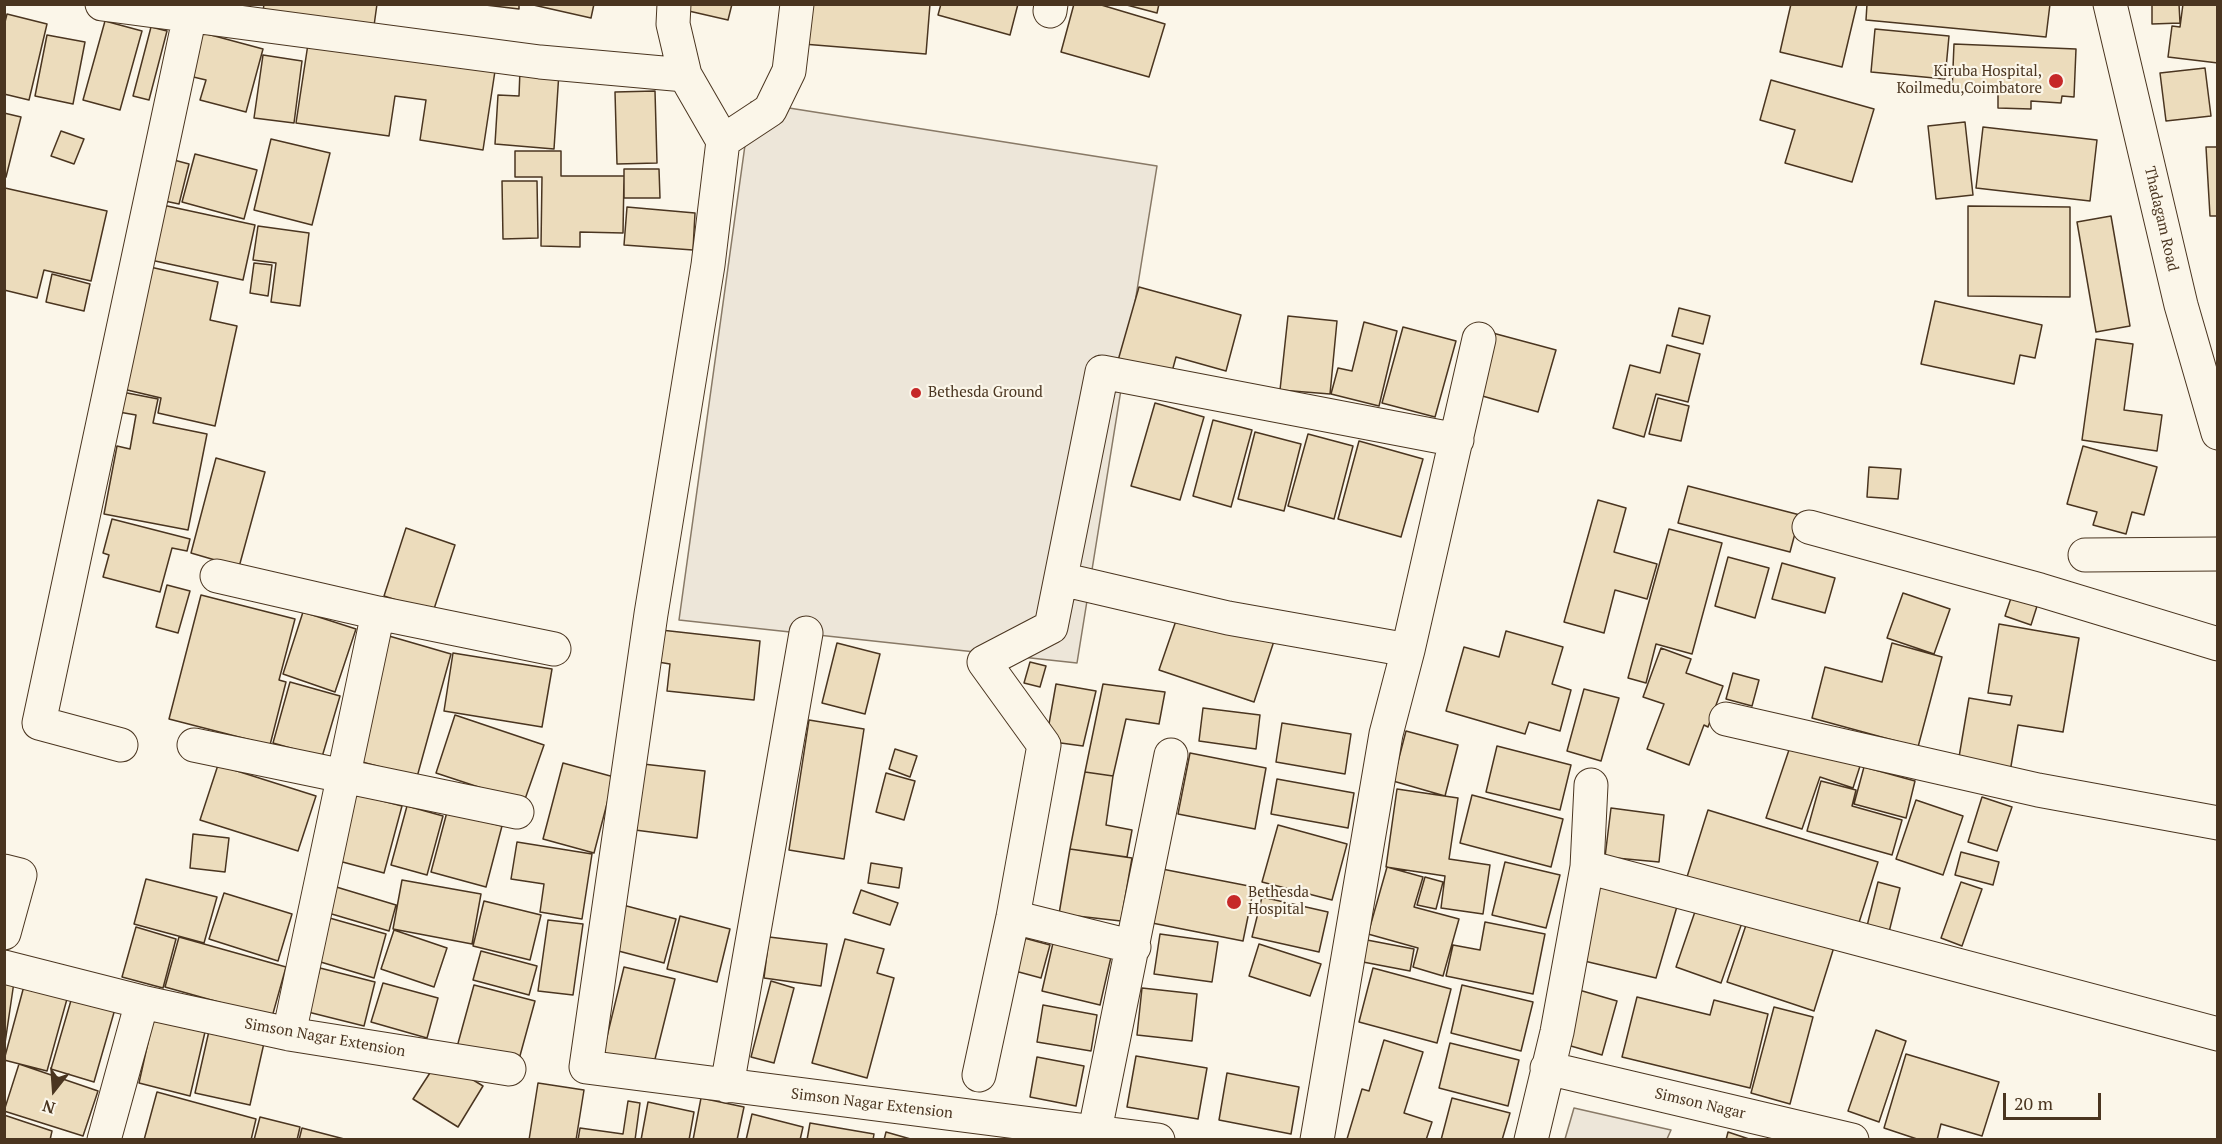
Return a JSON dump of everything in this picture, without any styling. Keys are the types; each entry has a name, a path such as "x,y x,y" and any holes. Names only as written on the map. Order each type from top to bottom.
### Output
{"street":[{"path":"102,4 540,62 685,75"},
{"path":"674,4 673,24 685,75 723,141 770,110 789,71 797,4"},
{"name":"Thadagam Road","path":"2110,4 2181,305 2217,433"},
{"path":"121,745 39,723 190,15"},
{"name":"Simson Nagar Extension","path":"723,141 708,265 651,614 586,1067 1094,1135 1158,1140"},
{"path":"1317,1140 1386,734 1408,650 1479,339"},
{"path":"979,1075 1013,917 1044,745 984,662 1051,627 1102,372 1457,440"},
{"path":"1809,527 2040,590 2217,644"},
{"path":"2085,555 2217,554"},
{"path":"217,576 378,613 554,649"},
{"path":"1061,579 1228,618 1408,650"},
{"path":"289,1034 378,613"},
{"path":"728,1086 806,633"},
{"path":"1726,719 2038,790 2217,823"},
{"path":"194,745 517,812"},
{"path":"1094,1135 1134,947 1171,755"},
{"path":"1531,1140 1557,1032 1587,867 1591,785"},
{"path":"1587,867 2217,1034"},
{"path":"4,871 20,875 4,933"},
{"path":"1013,917 1134,947"},
{"name":"Simson Nagar Extension","path":"4,967 142,1002 289,1034 509,1069"},
{"path":"104,1140 142,1002"},
{"name":"Simson Nagar","path":"1547,1068 1852,1140"}],"shaded area":[{"name":"Bethesda Ground","path":"751,102 1157,166 1077,663 679,620"},
{"path":"1574,1108 1671,1130 1667,1139 1565,1139"}],"building":[{"path":"264,4 377,4 373,33 262,19"},
{"path":"477,4 519,4 519,9"},
{"path":"529,4 594,4 591,18"},
{"path":"681,4 732,4 728,20 680,9"},
{"path":"806,4 930,4 926,54 803,44"},
{"path":"941,4 1018,4 1010,35 938,15"},
{"path":"1074,4 1098,4 1165,24 1149,77 1061,52"},
{"path":"1123,4 1159,4 1157,13"},
{"path":"1791,4 1857,4 1842,67 1780,52"},
{"path":"1867,4 2050,4 2046,37 1866,20"},
{"path":"2152,4 2179,4 2180,23 2152,24"},
{"path":"2183,4 2218,4 2218,63 2168,57 2172,26 2180,27"},
{"path":"7,14 47,24 29,100 4,94 4,26"},
{"path":"105,21 142,31 120,110 83,100"},
{"path":"151,27 167,31 149,100 133,96"},
{"path":"1875,29 1949,36 1945,79 1871,72"},
{"path":"196,31 263,49 246,112 200,100 206,80 185,75"},
{"path":"47,35 85,42 73,104 35,96"},
{"path":"308,44 495,71 483,150 420,140 426,100 395,96 389,136 296,123"},
{"path":"1954,44 2076,49 2074,97 2062,96 2061,103 2031,101 2031,109 1998,108 1998,94 1952,92"},
{"path":"263,55 302,61 294,123 254,118"},
{"path":"2205,68 2211,116 2166,121 2160,73"},
{"path":"520,70 559,72 554,149 495,144 498,95 519,96"},
{"path":"1771,80 1874,109 1852,182 1785,163 1795,130 1760,120"},
{"path":"655,91 657,163 617,164 615,92"},
{"path":"4,113 21,117 6,177 4,176"},
{"path":"1965,122 1973,195 1936,199 1928,126"},
{"path":"1983,127 2097,140 2090,201 1976,188"},
{"path":"61,131 84,139 74,164 51,156"},
{"path":"271,139 330,153 312,225 254,210"},
{"path":"2206,147 2218,147 2218,216 2210,216"},
{"path":"515,151 561,151 561,176 624,176 623,233 580,232 580,247 541,246 542,177 515,177"},
{"path":"195,154 257,170 244,219 182,202"},
{"path":"170,159 189,164 179,204 160,200"},
{"path":"624,169 659,169 660,198 624,198"},
{"path":"502,181 537,181 538,238 503,239"},
{"path":"5,188 107,211 91,281 44,270 37,298 4,290"},
{"path":"158,204 255,225 243,280 146,259"},
{"path":"1968,206 2070,207 2070,297 1968,296"},
{"path":"627,207 695,213 693,250 624,245"},
{"path":"2111,216 2130,326 2096,332 2077,222"},
{"path":"258,226 309,233 300,306 271,302 276,263 253,260"},
{"path":"254,263 272,265 268,296 250,293"},
{"path":"150,267 218,282 210,320 237,326 215,426 158,413 161,398 123,389"},
{"path":"52,274 90,284 84,311 46,302"},
{"path":"1139,287 1241,315 1226,371 1176,357 1170,379 1117,364"},
{"path":"1935,301 2042,325 2035,358 2020,355 2014,384 1921,364"},
{"path":"1679,308 1710,316 1703,344 1672,336"},
{"path":"1288,316 1337,321 1330,394 1280,390"},
{"path":"1364,322 1397,331 1379,406 1331,394 1338,368 1352,371"},
{"path":"1403,327 1456,341 1435,417 1382,403"},
{"path":"1489,332 1556,350 1538,412 1472,393"},
{"path":"2096,339 2133,344 2124,410 2162,415 2157,451 2082,440"},
{"path":"1667,345 1700,354 1688,402 1656,394 1644,437 1613,428 1630,365 1660,373"},
{"path":"117,391 158,399 153,423 207,434 188,530 104,514 117,446 130,449 136,415 113,411"},
{"path":"1658,398 1689,406 1681,441 1649,434"},
{"path":"1155,403 1204,417 1180,500 1131,486"},
{"path":"1213,420 1252,430 1231,507 1193,496"},
{"path":"1255,432 1301,444 1284,511 1238,499"},
{"path":"1308,434 1353,446 1334,519 1288,506"},
{"path":"1359,441 1423,459 1401,537 1338,519"},
{"path":"2083,446 2157,467 2144,515 2132,512 2126,534 2093,525 2097,512 2067,504"},
{"path":"216,458 265,472 239,567 191,553"},
{"path":"1869,467 1901,469 1898,499 1867,497"},
{"path":"1688,486 1800,515 1790,552 1678,523"},
{"path":"1598,500 1626,508 1614,552 1657,564 1647,599 1615,590 1604,633 1564,622"},
{"path":"112,519 190,539 187,551 172,548 160,592 103,577 109,555 103,553"},
{"path":"406,528 455,545 433,612 384,596"},
{"path":"1669,529 1722,543 1692,654 1656,644 1646,683 1628,678"},
{"path":"1728,557 1769,568 1755,618 1715,606"},
{"path":"1782,563 1835,578 1825,613 1772,599"},
{"path":"167,585 190,591 178,633 156,627"},
{"path":"1903,593 1950,609 1934,654 1887,638"},
{"path":"201,595 295,619 279,680 286,682 270,745 169,719"},
{"path":"2012,595 2038,603 2031,625 2005,616"},
{"path":"1180,609 1274,641 1254,702 1159,670"},
{"path":"303,612 356,629 335,692 283,674"},
{"path":"1999,624 2079,638 2063,732 2018,725 2010,772 1958,763 1969,698 2010,705 2012,696 1988,693"},
{"path":"661,630 760,641 754,700 667,691 670,664 658,662"},
{"path":"1506,631 1563,647 1552,684 1571,690 1560,731 1529,722 1525,734 1446,711 1464,647 1499,657"},
{"path":"389,636 451,654 417,777 355,760"},
{"path":"837,643 880,654 865,714 822,703"},
{"path":"1892,643 1942,657 1918,747 1812,718 1825,667 1882,682"},
{"path":"1661,648 1691,659 1686,673 1723,686 1708,727 1704,725 1689,765 1647,749 1664,704 1643,697"},
{"path":"453,653 552,669 542,727 444,711"},
{"path":"1030,662 1046,666 1040,687 1024,683"},
{"path":"1733,673 1759,680 1752,706 1726,699"},
{"path":"290,682 340,696 322,757 273,743"},
{"path":"1056,684 1096,691 1083,746 1046,741"},
{"path":"1103,684 1165,692 1159,724 1126,719 1113,776 1085,772"},
{"path":"1584,689 1619,698 1601,761 1567,751"},
{"path":"1203,708 1260,715 1256,749 1199,741"},
{"path":"455,715 544,745 524,802 436,773"},
{"path":"809,720 864,729 844,859 789,850"},
{"path":"1282,723 1351,734 1345,774 1276,762"},
{"path":"1406,731 1458,745 1445,796 1393,781"},
{"path":"1792,741 1861,763 1853,788 1820,777 1802,829 1766,818"},
{"path":"1497,746 1571,765 1560,810 1486,792"},
{"path":"895,749 917,756 910,777 889,769"},
{"path":"1190,753 1266,768 1255,829 1178,814"},
{"path":"563,763 614,777 594,853 543,839"},
{"path":"643,764 705,771 697,838 635,830"},
{"path":"218,765 316,796 298,851 200,820"},
{"path":"1864,767 1915,781 1906,818 1854,804"},
{"path":"1085,772 1113,776 1106,825 1132,830 1127,857 1070,849"},
{"path":"886,773 915,781 904,820 876,812"},
{"path":"1277,779 1354,793 1348,828 1271,814"},
{"path":"1821,781 1856,790 1852,806 1902,820 1892,855 1807,831"},
{"path":"1397,789 1458,798 1449,859 1490,865 1483,914 1441,908 1445,876 1386,867"},
{"path":"352,793 402,806 384,873 335,860"},
{"path":"1472,795 1563,819 1551,867 1460,843"},
{"path":"1982,797 2012,807 1997,851 1968,842"},
{"path":"1916,800 1963,816 1943,875 1896,859"},
{"path":"407,806 443,816 427,875 391,865"},
{"path":"1611,808 1664,815 1659,862 1605,857"},
{"path":"1708,810 1878,862 1857,929 1687,877"},
{"path":"447,812 502,826 486,887 431,872"},
{"path":"1278,825 1347,844 1332,900 1262,882"},
{"path":"193,834 229,838 225,872 190,868"},
{"path":"517,842 592,854 582,919 540,912 544,884 511,879"},
{"path":"1070,849 1132,858 1121,921 1059,914"},
{"path":"1961,852 1999,862 1993,885 1955,875"},
{"path":"1505,862 1560,875 1546,928 1492,915"},
{"path":"871,863 902,868 899,888 868,883"},
{"path":"1387,867 1423,877 1414,907 1459,919 1443,976 1413,967 1418,948 1368,934"},
{"path":"1162,869 1254,887 1243,941 1152,923"},
{"path":"1425,877 1443,882 1436,909 1417,905"},
{"path":"146,879 217,897 204,943 134,924"},
{"path":"402,880 481,894 472,944 393,929"},
{"path":"1598,880 1678,903 1656,978 1580,960"},
{"path":"1878,882 1900,888 1888,936 1866,930"},
{"path":"1961,882 1982,889 1962,946 1941,938"},
{"path":"333,886 396,905 389,931 325,912"},
{"path":"861,890 898,903 890,925 853,913"},
{"path":"224,893 292,914 278,961 209,939"},
{"path":"1262,897 1328,912 1319,952 1252,937"},
{"path":"1699,900 1744,917 1721,983 1676,967"},
{"path":"484,901 541,915 530,960 473,946"},
{"path":"619,904 676,919 664,963 607,948"},
{"path":"680,916 730,929 717,982 667,969"},
{"path":"1749,916 1834,947 1814,1011 1727,982"},
{"path":"326,917 386,934 374,978 314,960"},
{"path":"548,920 583,924 573,995 538,991"},
{"path":"1485,922 1545,934 1533,994 1446,976 1453,945 1480,950"},
{"path":"136,927 176,939 163,988 122,977"},
{"path":"394,930 447,948 434,987 381,969"},
{"path":"1160,934 1218,942 1212,982 1154,974"},
{"path":"1013,935 1050,945 1041,978 1004,968"},
{"path":"179,937 286,967 272,1017 165,987"},
{"path":"769,937 827,944 821,986 764,978"},
{"path":"845,939 884,949 877,973 894,978 867,1078 812,1063"},
{"path":"1367,940 1414,949 1410,971 1363,962"},
{"path":"1053,943 1111,957 1100,1005 1042,991"},
{"path":"1259,944 1321,964 1310,996 1249,976"},
{"path":"481,951 537,966 529,995 473,980"},
{"path":"624,967 675,979 652,1071 602,1057"},
{"path":"320,968 375,982 364,1026 308,1012"},
{"path":"1373,968 1451,989 1437,1043 1359,1022"},
{"path":"4,980 14,982 4,1050"},
{"path":"771,981 794,988 774,1063 751,1057"},
{"path":"383,983 438,998 427,1038 371,1022"},
{"path":"474,985 535,1001 518,1063 457,1047"},
{"path":"1462,985 1533,1002 1521,1051 1451,1033"},
{"path":"24,986 67,999 47,1071 4,1060"},
{"path":"1142,988 1197,994 1192,1041 1137,1035"},
{"path":"1579,990 1617,1001 1602,1055 1564,1044"},
{"path":"72,997 115,1009 94,1082 51,1069"},
{"path":"1637,997 1710,1015 1714,1000 1768,1014 1750,1088 1622,1057"},
{"path":"1043,1005 1097,1015 1091,1051 1037,1042"},
{"path":"1774,1007 1813,1017 1790,1104 1751,1093"},
{"path":"153,1020 205,1032 190,1096 139,1083"},
{"path":"1876,1030 1906,1041 1879,1122 1848,1111"},
{"path":"209,1031 264,1043 250,1105 195,1093"},
{"path":"1384,1040 1423,1052 1404,1113 1432,1122 1426,1140 1347,1139 1362,1089 1369,1091"},
{"path":"1450,1043 1519,1060 1508,1106 1439,1088"},
{"path":"1906,1054 1999,1082 1982,1136 1941,1124 1937,1140 1920,1140 1884,1128"},
{"path":"1136,1056 1207,1068 1198,1119 1127,1107"},
{"path":"1037,1057 1084,1066 1076,1106 1030,1097"},
{"path":"439,1059 483,1086 458,1127 413,1099"},
{"path":"19,1064 98,1091 83,1136 4,1111"},
{"path":"1227,1073 1299,1087 1291,1134 1219,1120"},
{"path":"538,1083 584,1090 576,1140 529,1140"},
{"path":"157,1092 256,1119 251,1140 144,1140"},
{"path":"701,1098 744,1107 737,1140 693,1140"},
{"path":"1452,1098 1510,1113 1502,1140 1441,1140"},
{"path":"628,1101 640,1103 635,1140 578,1140 580,1128 623,1134"},
{"path":"648,1102 694,1112 689,1140 641,1140"},
{"path":"752,1114 803,1127 800,1140 746,1140"},
{"path":"4,1115 52,1131 50,1140 4,1140"},
{"path":"260,1117 300,1127 297,1140 254,1140"},
{"path":"810,1123 874,1134 873,1140 807,1140"},
{"path":"302,1128 348,1140 299,1140"},
{"path":"886,1132 914,1140 884,1140"},
{"path":"1728,1132 1752,1140 1726,1140"}],"place":[{"name":"Kiruba Hospital, Koilmedu,Coimbatore","path":"2056,81"},
{"name":"Bethesda Ground","path":"916,393"},
{"name":"Bethesda Hospital","path":"1234,902"}]}
